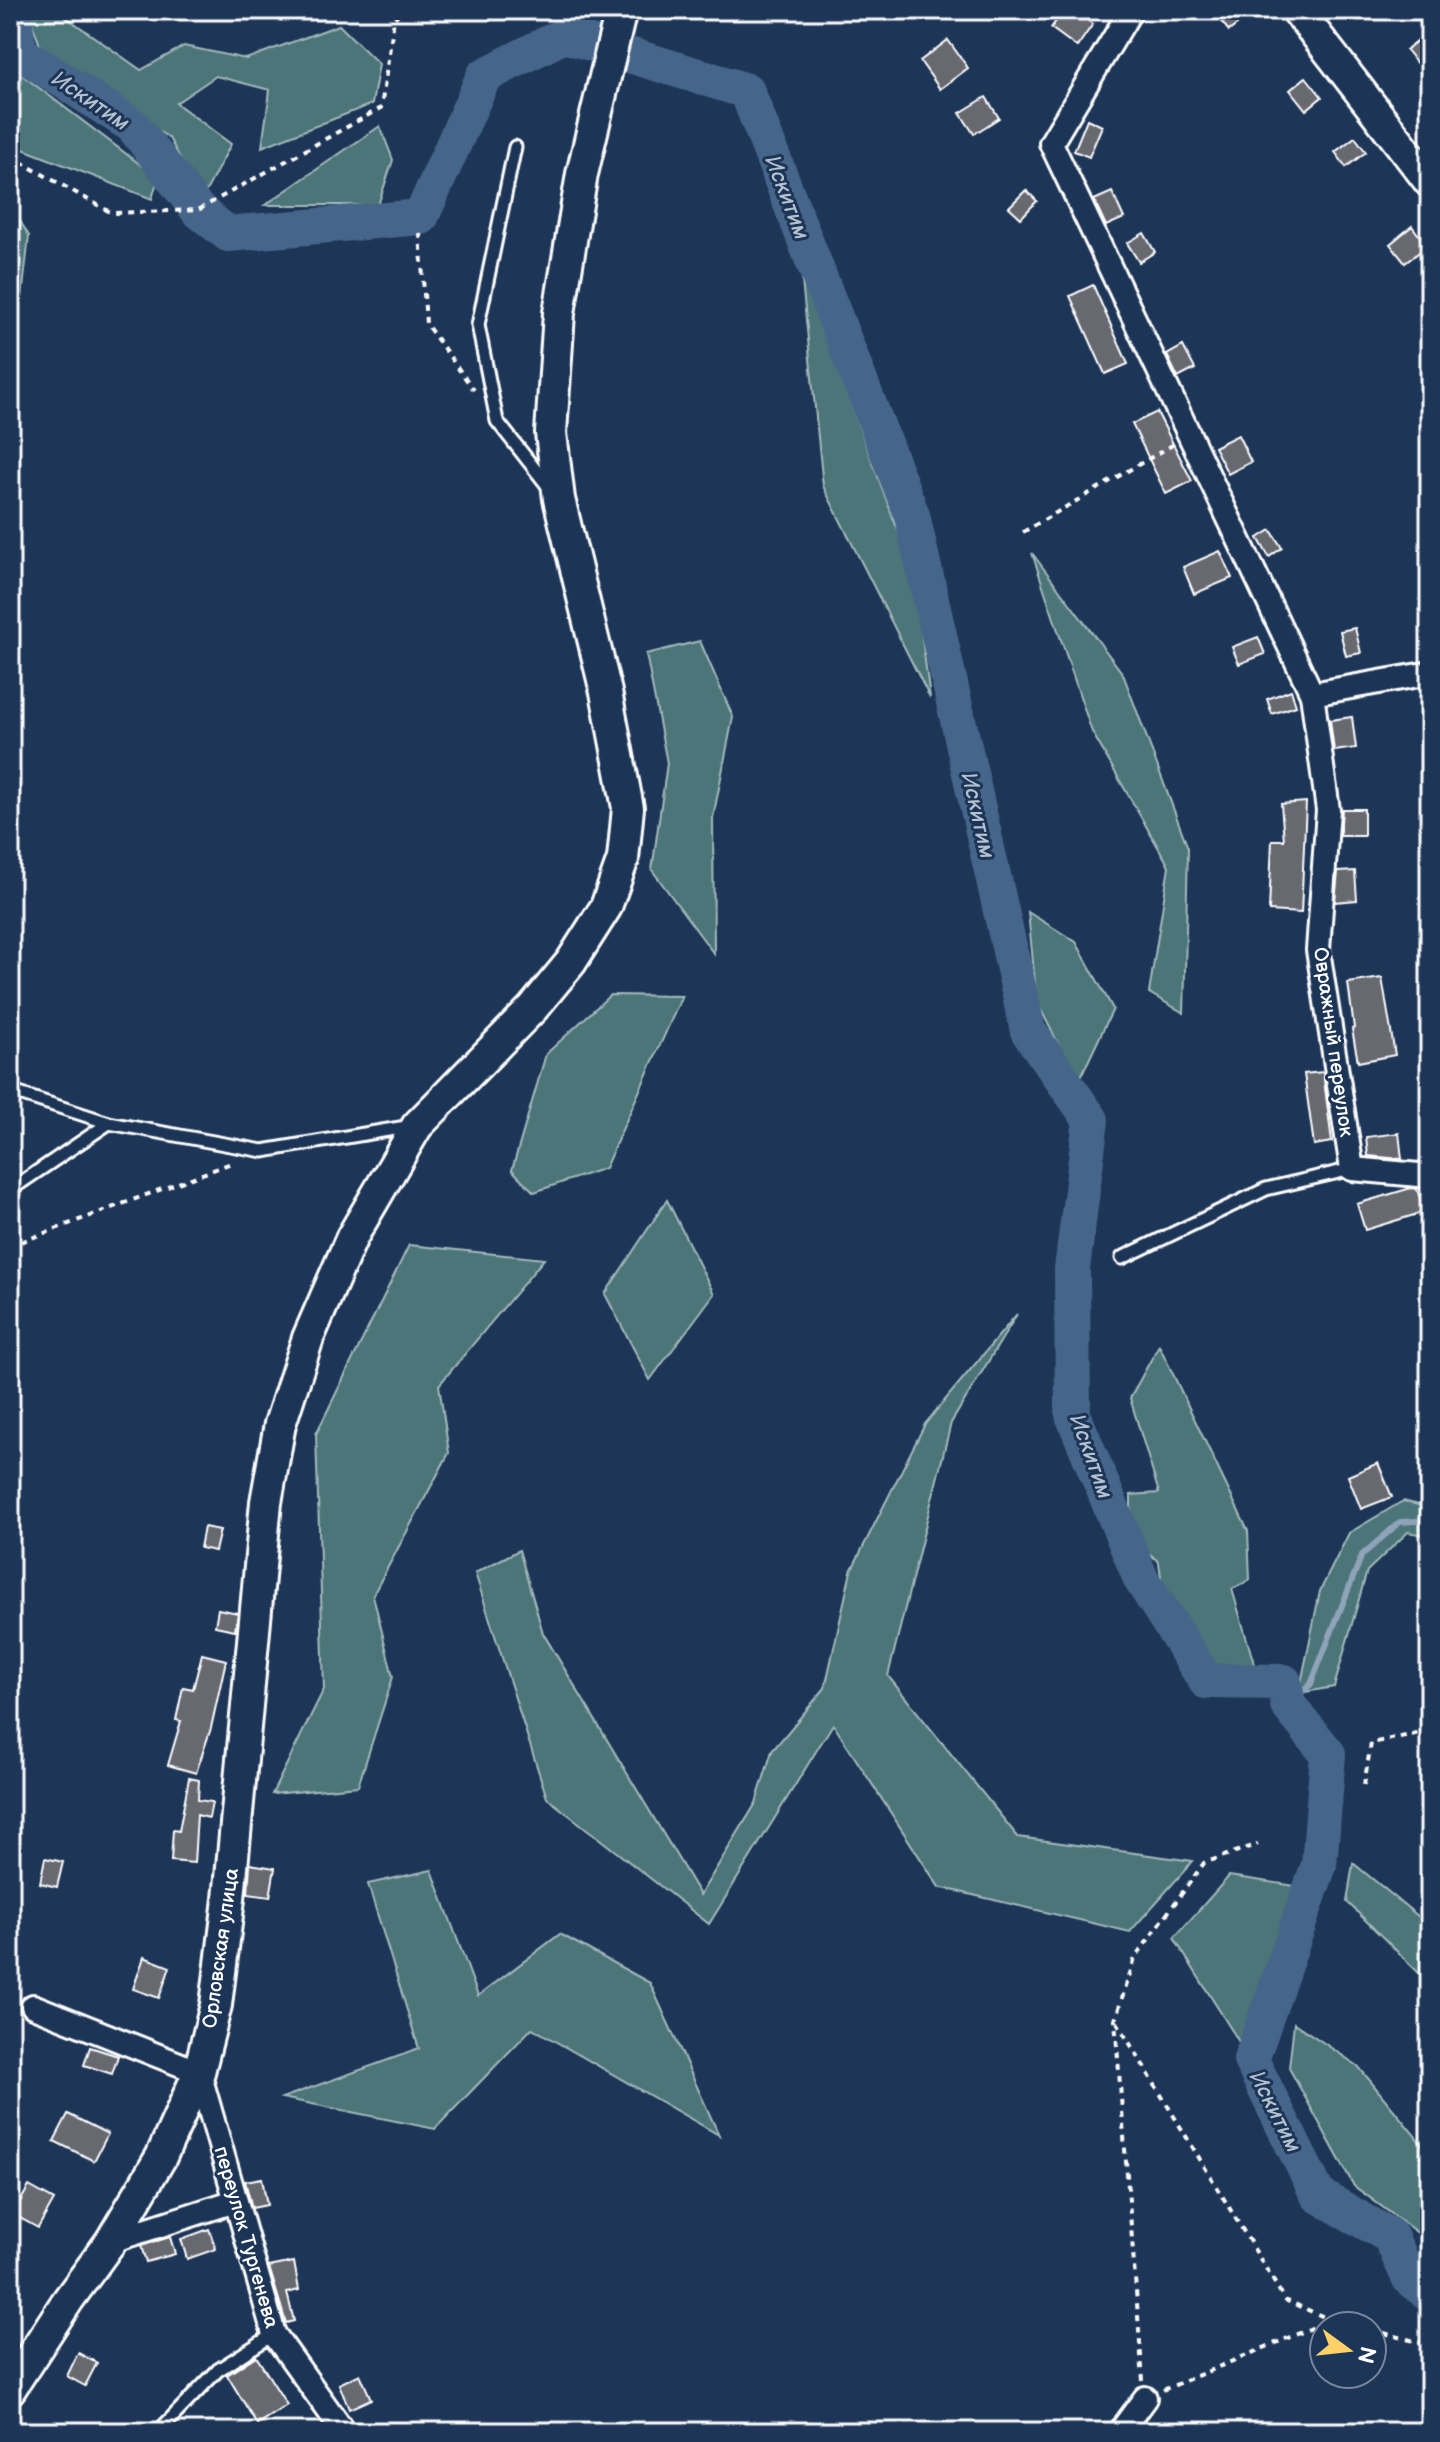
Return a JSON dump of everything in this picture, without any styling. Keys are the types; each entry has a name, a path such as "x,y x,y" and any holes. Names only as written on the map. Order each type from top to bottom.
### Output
{"main road":[{"name":"Орловская улица","path":"10,2389 111,2241 161,2157 199,2072 216,2005 229,1899 266,1502 280,1424 308,1338 352,1237 417,1126 533,1008 571,962 606,907 623,859 628,808 606,692 559,499 551,433 559,313 582,174 621,10"},
{"path":"1297,10 1430,182"}],"street":[{"name":"Овражный переулок","path":"1131,10 1051,143 1312,694 1328,810 1318,950 1352,1169"},
{"path":"1312,694 1430,673"},
{"path":"1352,1169 1430,1176"},
{"path":"33,2006 199,2072"},
{"name":"переулок Тургенева","path":"199,2072 274,2334 344,2432"},
{"path":"111,2241 235,2201"},
{"path":"1120,2432 1145,2398"}],"lane":[{"path":"515,147 478,325 497,421 559,499"},
{"path":"12,1093 109,1123 263,1151 417,1126"},
{"path":"10,1190 109,1123"},
{"path":"1122,1258 1266,1189 1352,1169"},
{"path":"158,2432 218,2370 274,2334"}],"path":[{"path":"10,156 112,213 198,210 381,108 394,19 401,10"},
{"path":"420,233 426,324 497,421"},
{"path":"1023,532 1189,435"},
{"path":"10,1246 263,1151"},
{"path":"1364,1785 1371,1743 1430,1731"},
{"path":"1258,1844 1204,1863 1135,1958 1115,2020 1145,2398 1308,2330"},
{"path":"1115,2020 1285,2300 1308,2310"},
{"path":"1388,2334 1430,2345"}],"green space":[{"path":"34,10 56,10 141,70 184,46 246,59 339,25 379,64 372,104 262,147 270,90 216,76 176,103 231,144 202,199 169,138 44,57 30,17"},
{"path":"10,66 158,178 152,199 10,144"},
{"path":"380,126 393,160 378,205 265,205"},
{"path":"10,204 29,236 22,298 10,290"},
{"path":"801,271 913,571 930,698 823,486"},
{"path":"1032,553 1123,674 1188,848 1184,1013 1149,993 1169,866 1092,732"},
{"path":"700,641 733,717 713,818 714,954 652,870 667,763 646,654"},
{"path":"1028,912 1076,942 1113,1009 1078,1083 1037,1002"},
{"path":"610,995 682,996 605,1168 534,1192 512,1170 546,1054"},
{"path":"667,1200 714,1294 650,1380 605,1294"},
{"path":"409,1245 544,1259 439,1385 449,1453 373,1595 393,1677 358,1786 272,1794 324,1689 316,1434"},
{"path":"1017,1314 951,1423 888,1676 1018,1837 1193,1861 1130,1932 939,1887 833,1724 709,1924 547,1798 475,1573 519,1550 543,1633 700,1895 756,1803 772,1751 825,1688 851,1571 925,1424"},
{"path":"1159,1345 1248,1531 1250,1580 1232,1589 1256,1670 1211,1666 1164,1599 1159,1562 1131,1537 1131,1495 1159,1493 1130,1398"},
{"path":"1403,1501 1430,1508 1430,1536 1408,1532 1367,1571 1334,1687 1299,1693 1320,1591 1349,1533"},
{"path":"1353,1863 1430,1926 1430,1984 1347,1902"},
{"path":"432,1870 478,1996 560,1934 650,1983 719,2135 532,2028 435,2129 282,2098 419,2049 368,1884"},
{"path":"1229,1876 1302,1887 1241,2045 1174,1938"},
{"path":"1294,2023 1358,2066 1430,2154 1430,2242 1354,2186 1289,2068"}],"building":[{"path":"1064,10 1072,10 1093,24 1077,47 1051,28"},
{"path":"1212,10 1256,10 1229,31"},
{"path":"1430,31 1430,80 1406,50"},
{"path":"948,40 968,68 940,89 920,61"},
{"path":"1306,77 1322,97 1306,110 1290,90"},
{"path":"986,97 999,118 974,134 960,113"},
{"path":"1087,119 1102,126 1089,157 1074,151"},
{"path":"1355,137 1366,152 1346,167 1335,152"},
{"path":"1026,190 1037,201 1021,218 1009,207"},
{"path":"1112,192 1124,218 1106,226 1094,200"},
{"path":"1412,226 1427,246 1405,263 1390,244"},
{"path":"1144,233 1155,252 1139,262 1127,243"},
{"path":"1093,285 1128,364 1105,374 1070,296"},
{"path":"1183,346 1195,369 1178,378 1167,355"},
{"path":"1157,412 1192,481 1166,494 1132,424"},
{"path":"1238,435 1251,462 1228,474 1214,447"},
{"path":"1271,530 1282,548 1269,557 1258,538"},
{"path":"1220,551 1232,578 1194,594 1183,567"},
{"path":"1355,628 1361,653 1346,656 1340,631"},
{"path":"1258,637 1265,654 1239,664 1232,647"},
{"path":"1291,690 1296,706 1272,714 1267,699"},
{"path":"1352,717 1356,748 1334,751 1330,720"},
{"path":"1306,802 1301,913 1269,911 1272,840 1284,840 1281,804"},
{"path":"1342,809 1364,809 1364,836 1340,836"},
{"path":"1355,871 1357,900 1335,902 1338,872"},
{"path":"1382,978 1395,1055 1358,1062 1348,983"},
{"path":"1323,1072 1332,1142 1314,1145 1304,1074"},
{"path":"1399,1133 1402,1159 1368,1156 1366,1137"},
{"path":"1411,1188 1417,1189 1424,1212 1365,1230 1357,1204"},
{"path":"1378,1463 1392,1497 1361,1509 1348,1476"},
{"path":"204,1527 220,1530 215,1551 200,1548"},
{"path":"218,1609 238,1613 235,1630 215,1626"},
{"path":"202,1654 226,1660 211,1728 196,1773 168,1765 181,1721 176,1720 183,1687 193,1689"},
{"path":"189,1778 199,1780 198,1800 212,1802 209,1818 197,1815 194,1863 171,1861 173,1830 179,1831"},
{"path":"45,1858 63,1862 57,1887 40,1883"},
{"path":"250,1864 275,1868 270,1897 248,1894"},
{"path":"144,1957 170,1967 159,1998 133,1989"},
{"path":"90,2047 118,2056 112,2074 84,2065"},
{"path":"68,2114 108,2134 94,2161 54,2141"},
{"path":"262,2178 267,2205 252,2208 245,2181"},
{"path":"29,2186 54,2200 38,2228 13,2214"},
{"path":"209,2229 216,2249 187,2259 181,2239"},
{"path":"170,2237 175,2254 146,2262 141,2246"},
{"path":"294,2262 299,2290 287,2293 294,2321 286,2323 269,2267"},
{"path":"78,2353 97,2363 85,2386 67,2376"},
{"path":"256,2356 287,2405 257,2424 227,2375"},
{"path":"360,2374 371,2399 349,2409 339,2384"}],"waterway":[{"name":"Искитим","path":"13,10 19,52 133,126 198,210 228,234 421,217 484,76 564,35 747,91 912,515 1028,1031 1091,1120 1072,1269 1073,1415 1141,1579 1206,1681 1284,1682 1288,1705 1328,1754 1319,1865 1251,2060 1318,2195 1390,2236 1410,2279 1430,2294"},
{"path":"1288,1705 1311,1684 1362,1555 1400,1522 1430,1520"}]}
